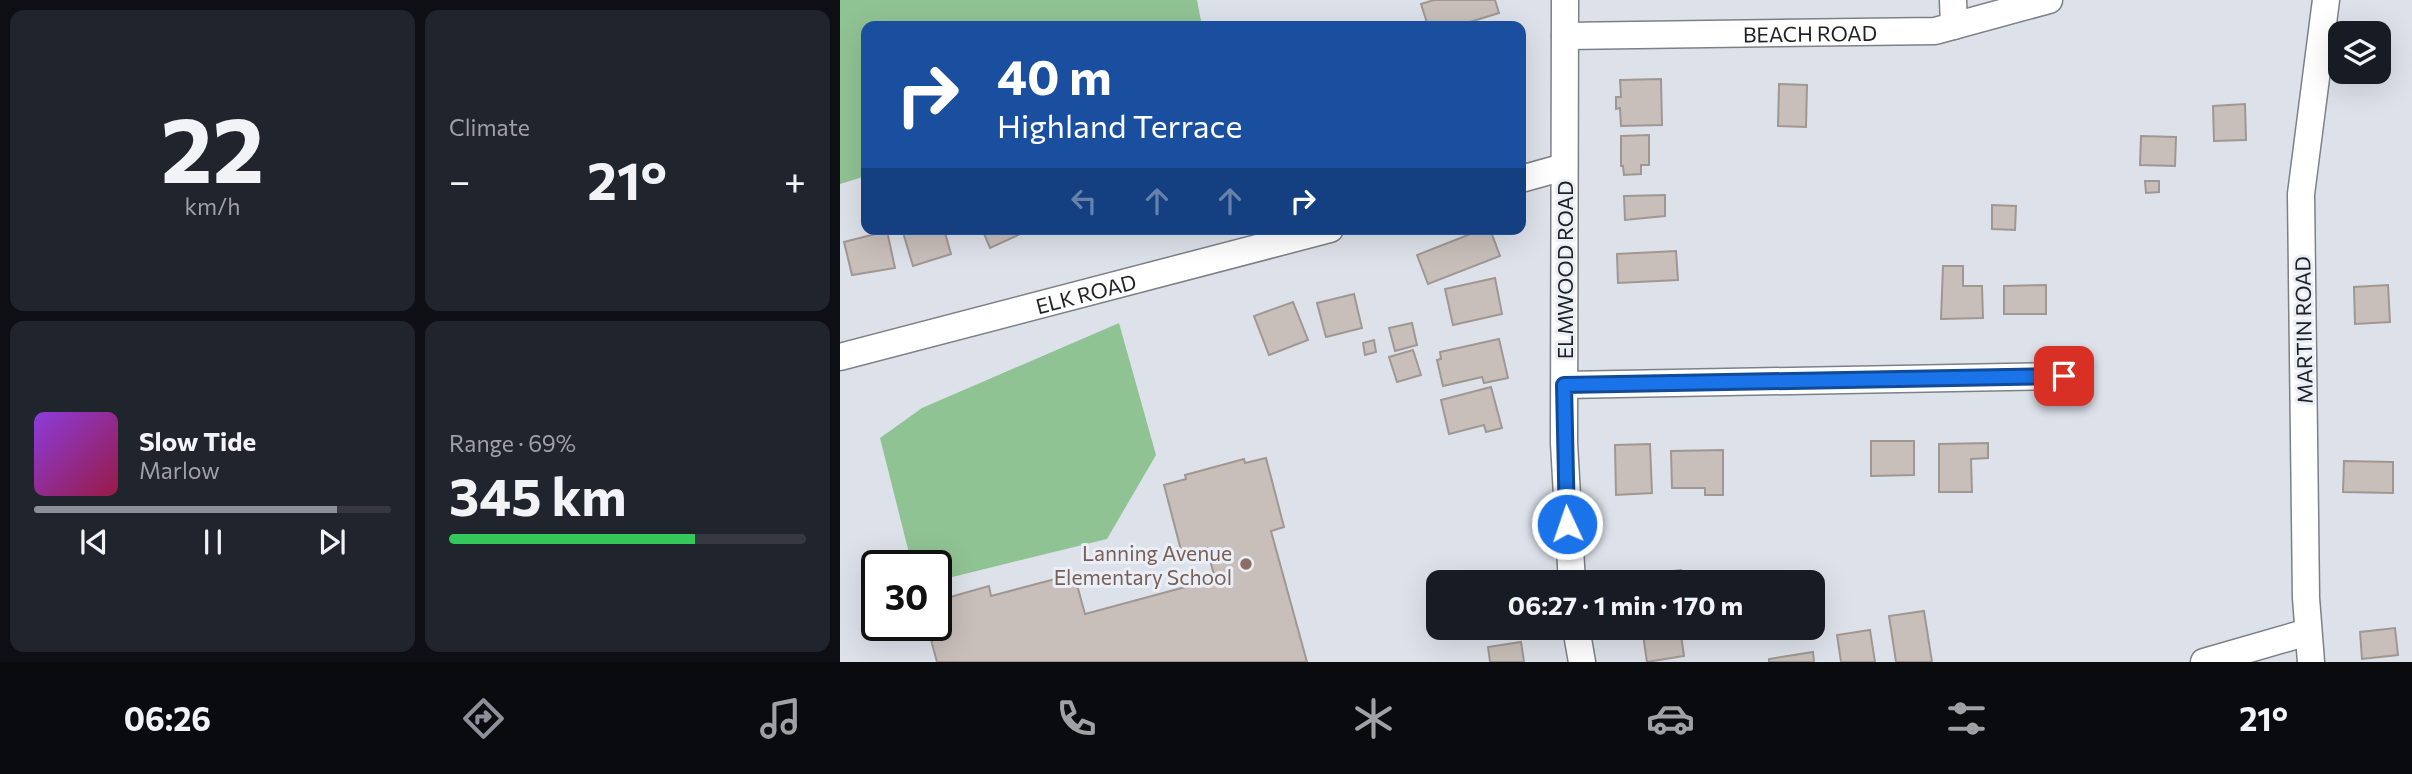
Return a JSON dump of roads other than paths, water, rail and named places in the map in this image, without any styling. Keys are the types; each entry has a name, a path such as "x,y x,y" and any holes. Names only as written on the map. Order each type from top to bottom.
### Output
{"street":[{"name":"ELMWOOD ROAD","path":"1565,0 1564,385 1566,502 1571,570"},
{"name":"BEACH ROAD","path":"1565,36 1935,31 1954,13 2049,0"},
{"name":"MARTIN ROAD","path":"2311,662 2308,632 2301,194 2326,0"},
{"path":"1526,178 1564,167"},
{"name":"ELK ROAD","path":"840,357 1307,235"},
{"path":"1564,385 2064,376"},
{"path":"2204,662 2308,632"},
{"path":"1578,640 1582,662"}],"place":[{"name":"Lanning Avenue Elementary School","path":"1246,564"}]}
